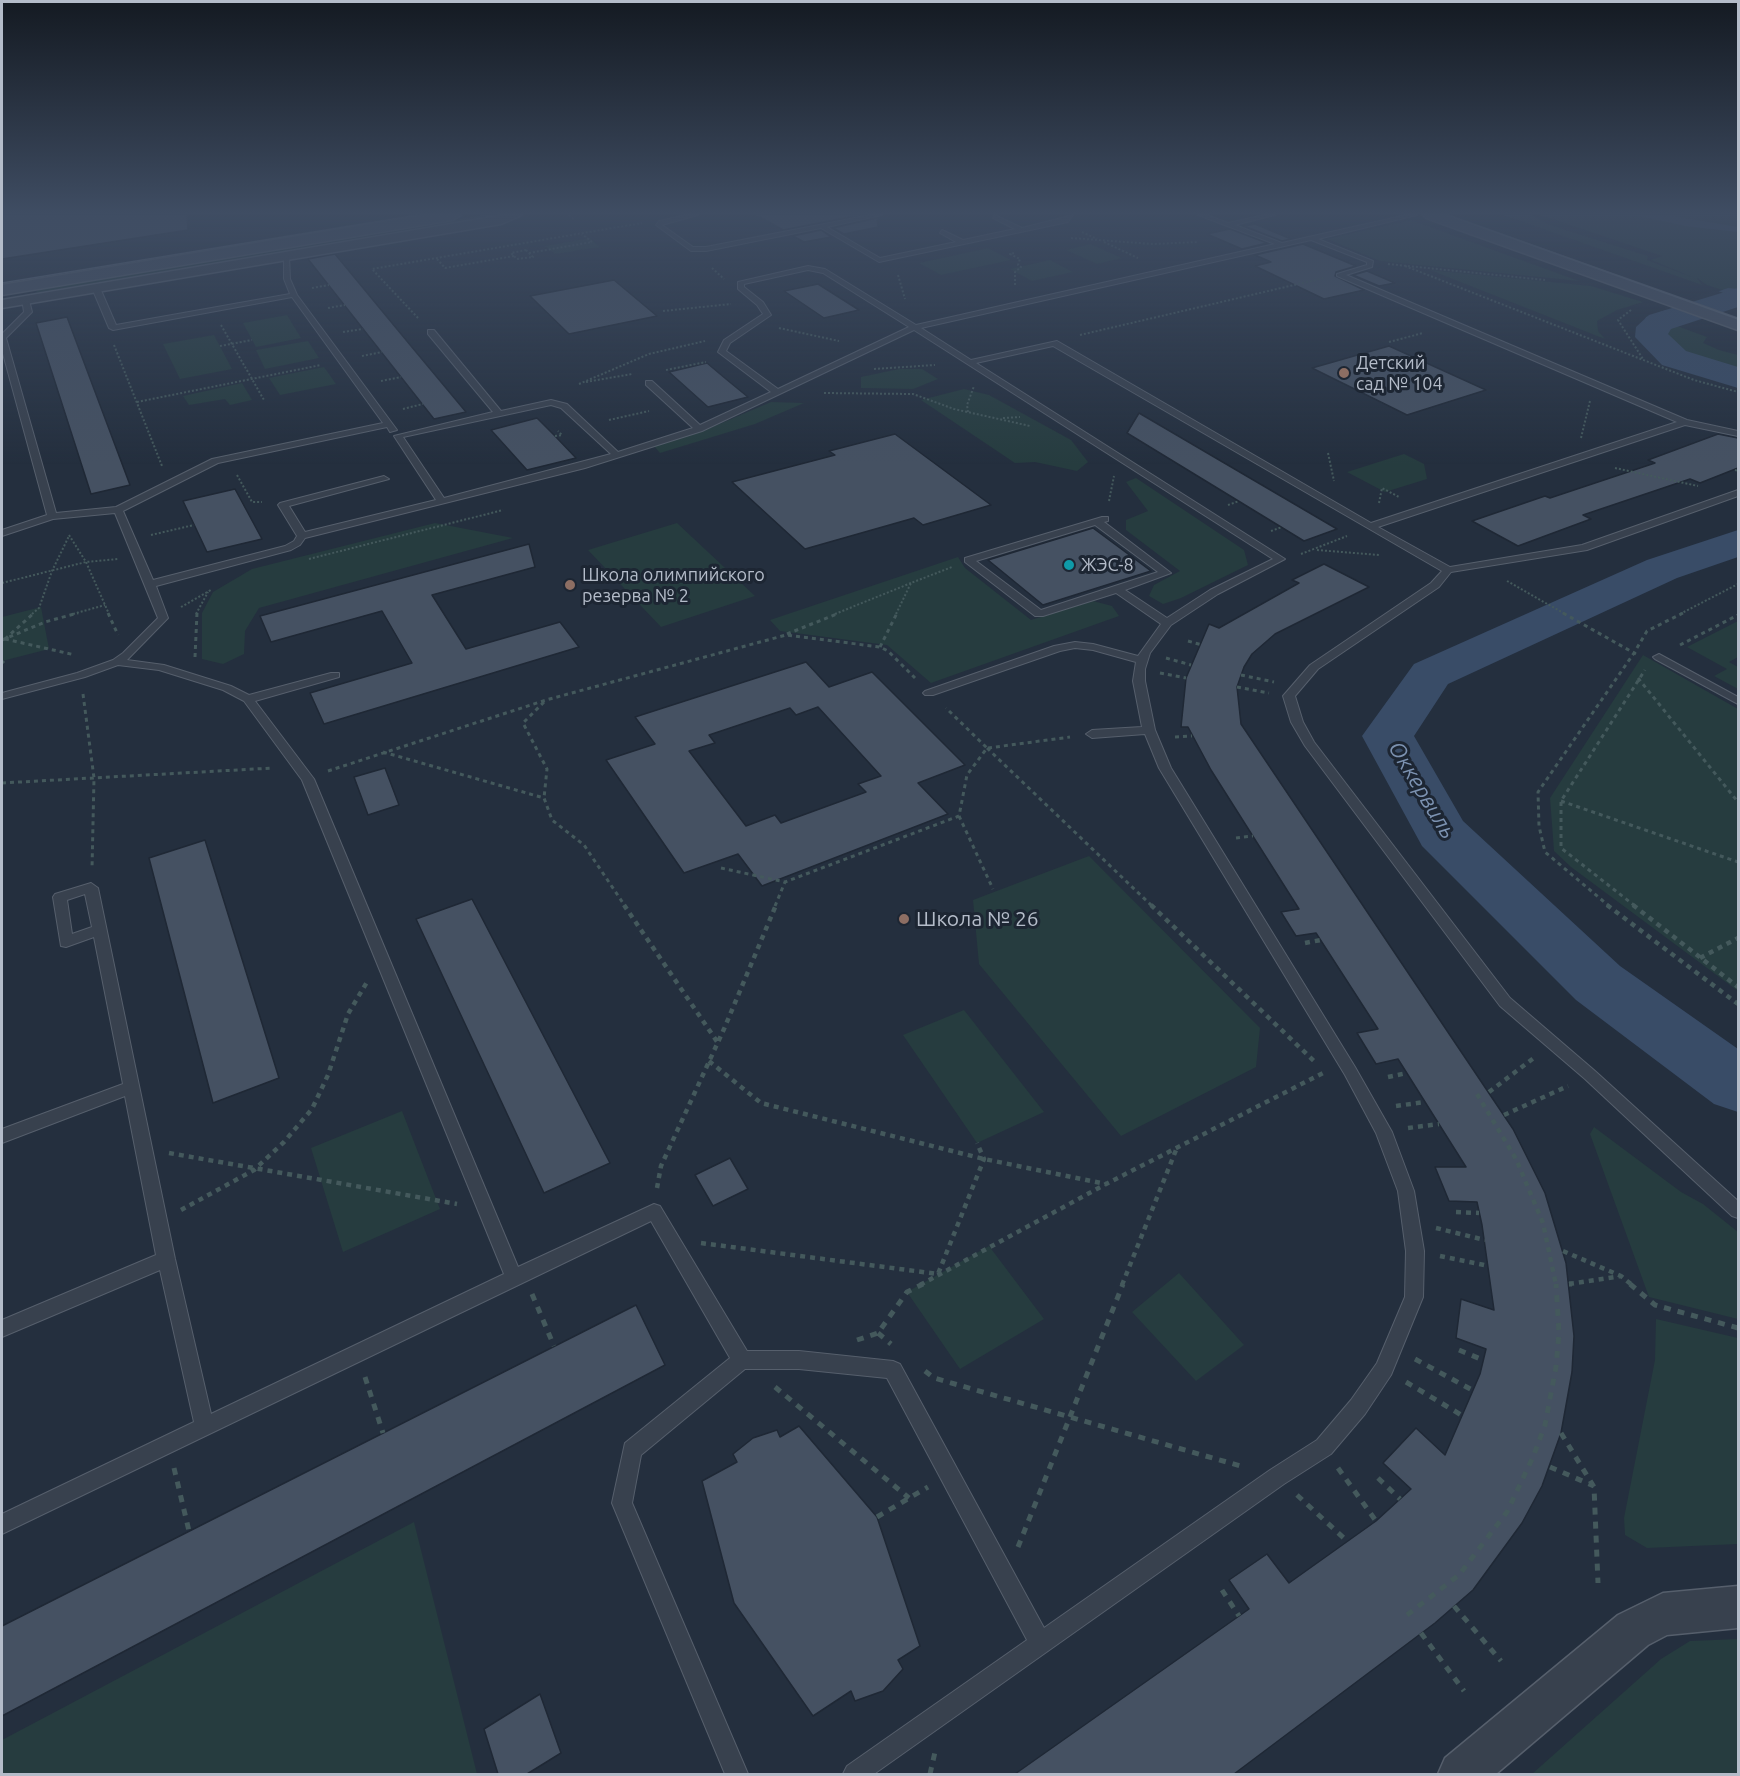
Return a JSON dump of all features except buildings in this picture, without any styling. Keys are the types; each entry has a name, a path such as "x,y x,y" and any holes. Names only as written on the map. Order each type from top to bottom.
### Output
{"main road":[{"path":"1660,298 1737,319"},
{"path":"1701,298 1737,319"}],"street":[{"path":"1461,1774 1633,1630 1663,1614 1738,1607"}],"lane":[{"path":"24,298 28,312 2,338 52,516"},
{"path":"100,298 113,328 278,298"},
{"path":"296,298 398,436 442,501"},
{"path":"752,298 767,315 758,324 727,342 722,352 778,393"},
{"path":"866,298 1280,559"},
{"path":"150,584 288,549 302,536 616,455 699,429 913,328 1046,298"},
{"path":"1393,298 1685,422 1738,433"},
{"path":"431,332 499,414"},
{"path":"968,363 1054,344 1448,570 1584,548 1738,493"},
{"path":"649,382 699,429"},
{"path":"398,436 551,402 564,406 616,455"},
{"path":"1370,526 1685,422"},
{"path":"2,533 52,516 118,510 215,461 388,424"},
{"path":"302,536 283,505 384,479"},
{"path":"2,696 81,675 122,659 163,618 118,510"},
{"path":"1101,521 1166,573 1039,614 969,560 1101,521"},
{"path":"855,1774 1277,1477 1324,1447 1358,1407 1384,1369 1414,1296 1415,1251 1412,1222 1406,1191 1384,1132 1350,1071 1165,768 1149,730 1139,681 1142,660 1154,637 1167,623 1214,592 1280,559"},
{"path":"1448,570 1435,585 1314,667 1293,692 1297,722 1309,743 1505,1002 1590,1075 1738,1211"},
{"path":"1117,589 1167,623"},
{"path":"929,693 1058,648 1075,645 1094,647 1142,660"},
{"path":"1659,657 1738,701"},
{"path":"122,659 160,667 227,688 248,699 302,772 519,1276"},
{"path":"248,699 335,675"},
{"path":"1092,734 1149,730"},
{"path":"99,930 66,942 60,897 92,888 166,1259 205,1427"},
{"path":"2,1136 132,1087"},
{"path":"2,1524 654,1211 742,1360"},
{"path":"2,1329 166,1259"},
{"path":"736,1774 622,1503 632,1450 742,1360 799,1360 892,1370 1005,1582 1041,1644"}],"path":[{"path":"399,298 431,332"},
{"path":"905,298 913,328"},
{"path":"1054,344 1244,298"},
{"path":"1486,298 1694,380 1738,392"},
{"path":"663,311 733,304"},
{"path":"1634,309 1625,312 1618,320 1644,360"},
{"path":"758,324 872,348"},
{"path":"220,325 264,399"},
{"path":"113,328 109,332 169,484"},
{"path":"712,360 661,372 579,384 649,354 744,332"},
{"path":"220,346 252,340"},
{"path":"137,402 342,361"},
{"path":"816,372 968,363"},
{"path":"649,382 661,372"},
{"path":"968,412 966,405 973,386"},
{"path":"778,393 913,394 968,412 1037,427"},
{"path":"585,426 674,405"},
{"path":"995,418 1021,417"},
{"path":"555,436 562,435"},
{"path":"1101,521 1118,458"},
{"path":"243,486 250,499"},
{"path":"304,561 503,510"},
{"path":"52,516 86,562 105,605 122,659"},
{"path":"131,540 194,525"},
{"path":"1280,559 1317,550 1370,526"},
{"path":"3,640 39,608 52,571 69,536"},
{"path":"1317,550 1431,560"},
{"path":"2,583 86,562 138,558"},
{"path":"2,783 302,772 383,752 546,700 786,634 969,560"},
{"path":"880,647 911,583"},
{"path":"1738,584 1647,630 1634,653 1538,792 1539,826 1545,852 1580,884 1738,1004"},
{"path":"163,618 216,587"},
{"path":"1517,588 1634,653"},
{"path":"209,591 196,615 195,660 227,688"},
{"path":"3,640 45,622 105,605"},
{"path":"1738,615 1659,657 1638,678 1561,801 1561,848 1564,853 1738,987"},
{"path":"786,634 880,647 888,651 929,693 1325,1072"},
{"path":"3,640 45,650"},
{"path":"1188,641 1202,645"},
{"path":"81,675 94,778 92,888"},
{"path":"1241,675 1293,692"},
{"path":"1638,678 1738,802"},
{"path":"1237,687 1293,692"},
{"path":"546,700 523,723 547,769 544,798 552,820 584,844 718,1043"},
{"path":"993,889 959,816 967,775 987,748 1092,734"},
{"path":"1174,737 1192,736"},
{"path":"383,752 544,798"},
{"path":"1561,801 1738,862"},
{"path":"721,868 785,882 959,816"},
{"path":"1236,838 1253,836"},
{"path":"654,1211 661,1166 718,1043 785,882"},
{"path":"1700,958 1738,938"},
{"path":"1305,943 1321,940"},
{"path":"159,1221 215,1193 254,1170 284,1142 312,1109 328,1075 348,1014 381,958"},
{"path":"1489,1092 1552,1044"},
{"path":"709,1061 761,1103 984,1159 1106,1184"},
{"path":"855,1341 878,1333 907,1292 938,1274 1106,1184 1325,1072 1350,1071"},
{"path":"1388,1077 1407,1073"},
{"path":"1504,1115 1590,1075"},
{"path":"1407,1615 1459,1575 1507,1512 1533,1457 1545,1425 1556,1367 1559,1333 1558,1296 1543,1222 1516,1159 1477,1094"},
{"path":"1384,1132 1439,1124"},
{"path":"938,1274 984,1159 976,1143"},
{"path":"144,1149 432,1200"},
{"path":"1005,1582 1176,1149"},
{"path":"1456,1212 1479,1213"},
{"path":"1412,1222 1485,1240"},
{"path":"671,1239 938,1274"},
{"path":"1415,1251 1490,1266"},
{"path":"1563,1251 1621,1276 1655,1305 1738,1328"},
{"path":"519,1276 554,1346"},
{"path":"1569,1284 1621,1276"},
{"path":"878,1333 894,1346"},
{"path":"1393,1348 1474,1391"},
{"path":"1459,1350 1483,1360"},
{"path":"358,1354 383,1433"},
{"path":"742,1360 909,1498"},
{"path":"918,1365 934,1378 1277,1477 1348,1542"},
{"path":"1384,1369 1463,1416"},
{"path":"1561,1432 1594,1487 1598,1583"},
{"path":"168,1444 189,1531"},
{"path":"1324,1447 1376,1521"},
{"path":"1550,1467 1594,1487"},
{"path":"877,1517 948,1474"},
{"path":"1378,1478 1400,1499"},
{"path":"1222,1590 1239,1616"},
{"path":"1454,1606 1501,1661"},
{"path":"1422,1633 1464,1691"}],"green space":[{"path":"1501,298 1630,298 1643,302 1617,310 1597,321 1598,331 1605,339"},
{"path":"287,315 301,338 256,347 243,323"},
{"path":"1677,326 1707,337 1703,343 1738,355 1738,375 1706,367 1678,355 1663,339 1668,329"},
{"path":"214,335 232,369 180,379 163,344"},
{"path":"308,341 319,358 265,369 256,350"},
{"path":"324,367 336,384 280,395 269,378"},
{"path":"899,369 922,369 938,379 913,389 861,388 861,377"},
{"path":"242,383 252,400 230,405 225,399 189,405 183,396"},
{"path":"964,389 989,395 1071,440 1088,462 1077,471 1035,462 1015,463 921,400"},
{"path":"771,402 804,403 755,424 660,453 654,446 703,431"},
{"path":"1404,454 1424,464 1427,479 1385,492 1347,472"},
{"path":"1136,478 1244,550 1248,565 1181,598 1163,604 1149,596 1154,585 1180,571 1126,530 1126,520 1148,511 1126,482"},
{"path":"435,523 513,538 259,608 245,631 244,654 223,664 202,659 202,613 213,592 252,569"},
{"path":"677,523 755,596 661,627 588,550"},
{"path":"958,557 965,568 1031,620 1093,601 1112,606 1119,616 931,683 887,645 780,631 770,620"},
{"path":"41,607 49,649 2,661 2,617"},
{"path":"1738,621 1738,657 1729,662 1738,667 1738,689 1714,676 1727,669 1687,647"},
{"path":"1643,655 1738,709 1738,991 1571,867 1554,851 1550,798"},
{"path":"1089,856 1260,1028 1256,1067 1121,1136 979,964 973,900"},
{"path":"964,1010 1044,1112 977,1143 903,1035"},
{"path":"402,1111 440,1209 343,1252 311,1148"},
{"path":"1594,1127 1681,1192 1703,1204 1738,1232 1738,1319 1649,1297 1590,1134"},
{"path":"989,1246 1044,1319 960,1369 907,1292"},
{"path":"1179,1273 1244,1345 1196,1381 1132,1312"},
{"path":"1656,1319 1738,1338 1738,1544 1647,1548 1625,1535 1624,1518 1655,1360"},
{"path":"414,1522 477,1774 2,1774 2,1740"},
{"path":"1738,1639 1738,1774 1532,1774 1661,1659 1690,1641"}],"water":[{"path":"1700,298 1738,298 1738,307 1694,321 1674,323 1657,332 1660,340 1673,352 1661,352 1639,332 1646,317"}],"pier":[{"path":"1692,298 1738,298 1738,310 1700,322 1662,308"}],"waterway":[{"name":"Оккервиль","path":"1735,298 1660,322 1652,327 1651,337 1674,358 1738,378"},
{"name":"Оккервиль","path":"1738,543 1662,569 1431,674 1388,736 1442,833 1598,983 1738,1085"}],"tram line":[{"path":"1679,298 1738,319"}],"place":[{"name":"Детский сад № 104","path":"1344,373"},
{"name":"ЖЭС-8","path":"1069,565"},
{"name":"Школа олимпийского резерва № 2","path":"570,585"},
{"name":"Школа № 26","path":"904,919"}]}
